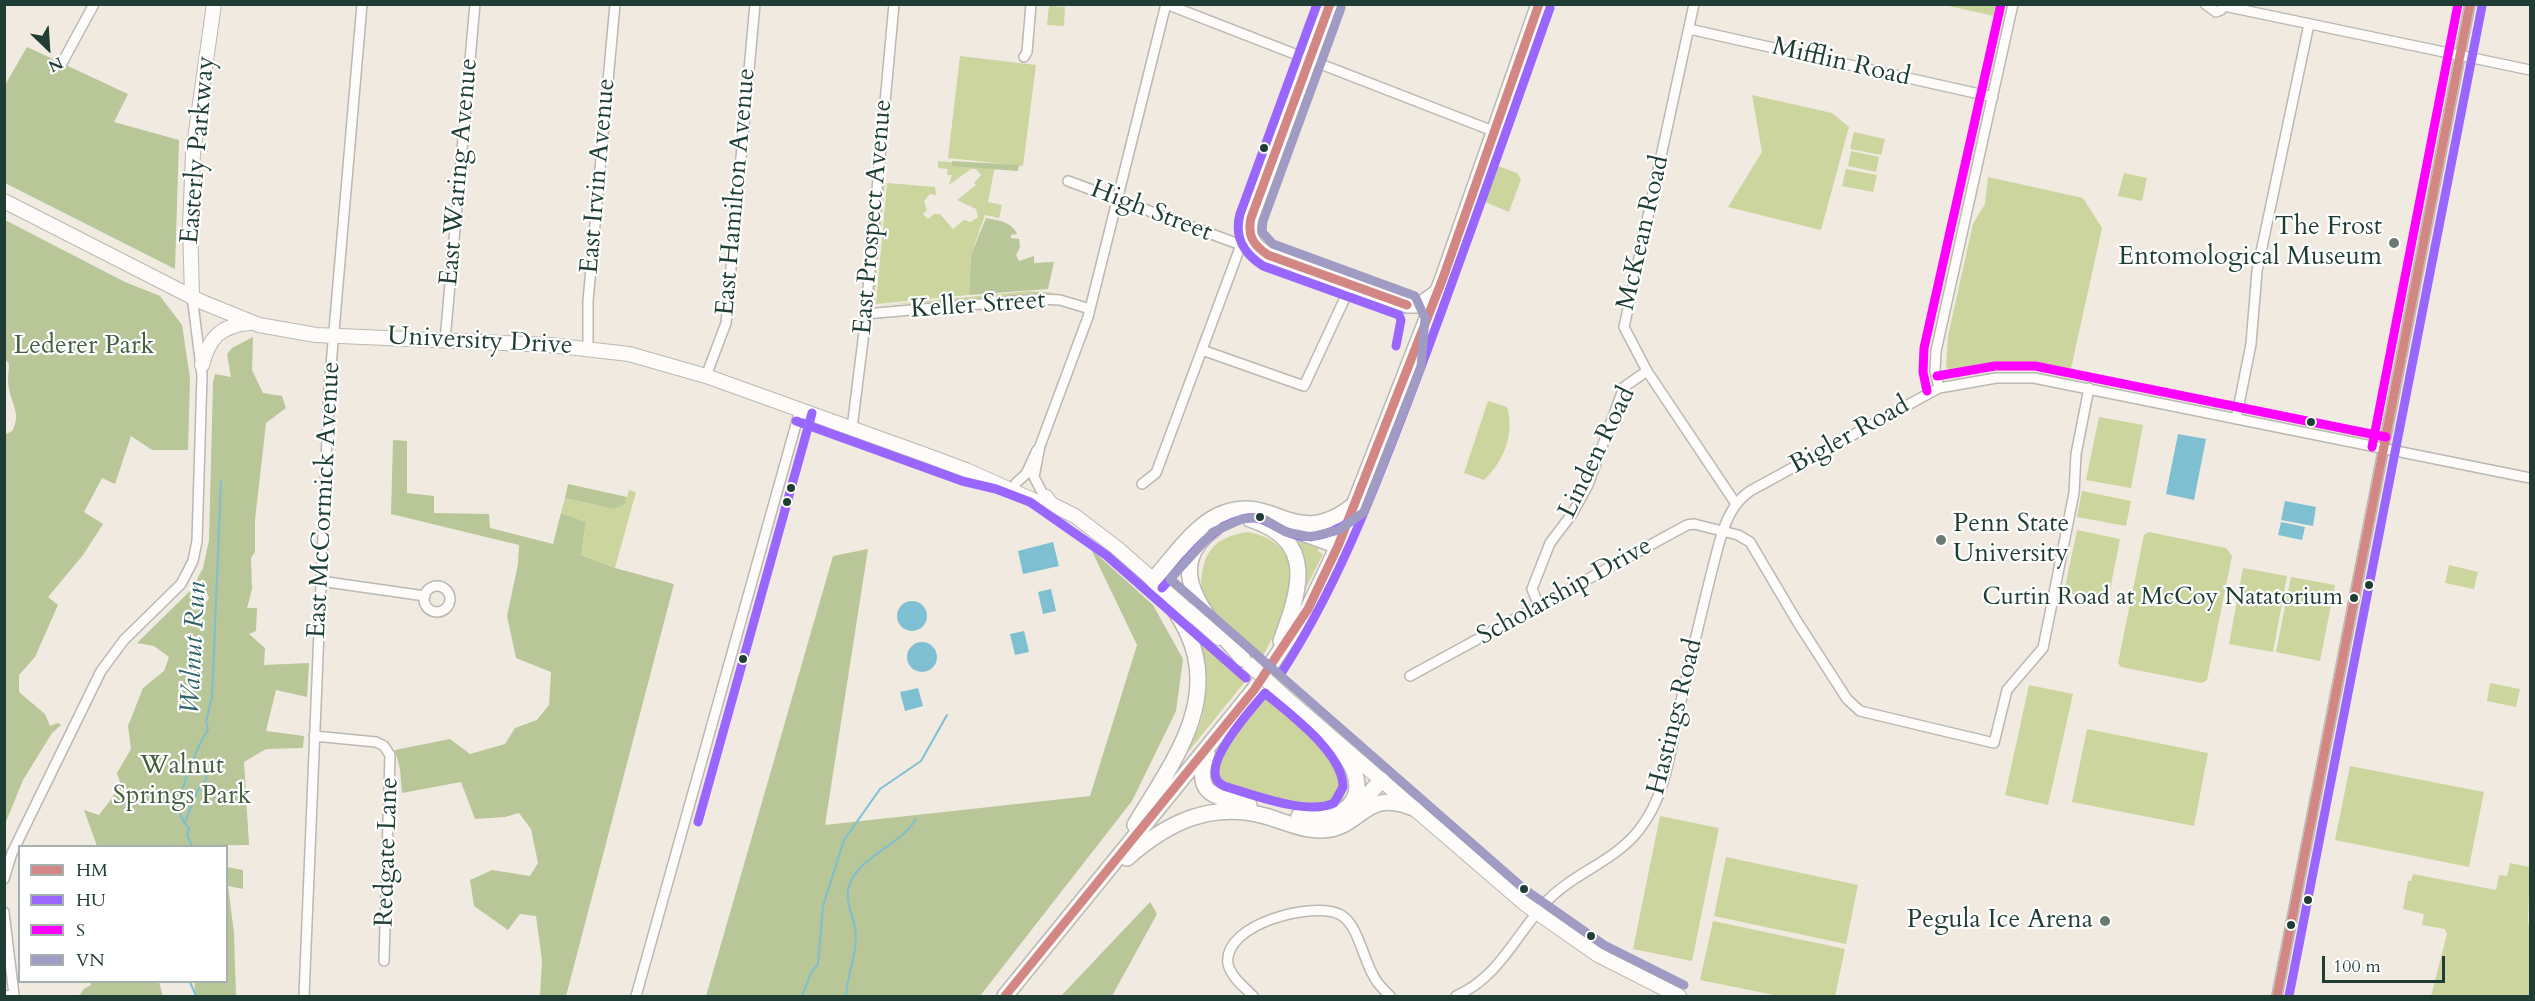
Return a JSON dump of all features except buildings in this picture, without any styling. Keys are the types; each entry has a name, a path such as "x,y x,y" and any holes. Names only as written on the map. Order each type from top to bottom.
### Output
{"main road":[{"name":"Easterly Parkway","path":"192,297 190,226 192,165 203,67 214,4"},
{"path":"1251,218 1330,4"},
{"path":"1005,996 1270,668 1308,609 1338,546 1437,293 1539,4"},
{"name":"University Drive","path":"4,201 192,297 250,322 287,332 332,336 588,347 629,354 706,376 852,428 966,470 1044,505 1047,500"},
{"name":"High Street","path":"1251,218 1251,240 1268,255 1407,305"},
{"path":"1409,364 1408,350 1414,318 1407,305 1420,305 1437,293"},
{"path":"202,365 208,346 217,334 232,325 250,322"},
{"name":"University Drive","path":"966,470 991,474 1016,483 1090,527 1154,580 1326,733 1538,913 1598,955 1678,996"},
{"path":"1110,868 1183,742 1197,705 1198,668 1188,635 1176,611 1154,580 1198,530 1221,514 1241,509 1259,510 1310,525 1334,519 1355,504"},
{"path":"1246,662 1194,597 1190,573 1196,550 1210,532 1227,522 1250,519 1270,521 1338,546"},
{"path":"1250,519 1270,527 1284,537 1296,557 1299,570 1291,612 1270,668"},
{"path":"1211,743 1201,776 1210,793 1226,799 1320,819 1334,816 1344,810 1354,796 1356,785 1347,758 1326,733"},
{"path":"1348,820 1354,809 1382,780"},
{"path":"1095,886 1152,837 1179,822 1208,812 1240,812 1321,830 1335,827 1381,802 1396,801 1416,809"}],"street":[{"path":"62,63 94,4"},
{"name":"East McCormick Avenue","path":"304,996 332,336 362,4"},
{"name":"East Waring Avenue","path":"445,340 475,4"},
{"name":"East Irvin Avenue","path":"588,347 588,295 615,4"},
{"name":"East Hamilton Avenue","path":"706,376 726,319 755,4"},
{"name":"East Prospect Avenue","path":"852,428 894,4"},
{"path":"1024,57 1027,52 1031,4"},
{"path":"1016,483 1026,474 1040,446 1090,309 1166,4 1493,131"},
{"name":"McKean Road","path":"1694,4 1624,323 1627,337 1647,371 1736,504"},
{"path":"1939,388 1935,370 1936,351 2013,4"},
{"path":"2205,4 2211,11 2223,7 2530,70"},
{"path":"2277,996 2470,4"},
{"path":"2236,419 2251,344 2256,271 2309,24"},
{"name":"Mifflin Road","path":"1689,29 1993,97"},
{"name":"High Street","path":"1068,181 1268,255"},
{"path":"1142,484 1156,473 1251,218"},
{"path":"1202,350 1304,386 1351,285"},
{"path":"4,879 17,842 101,671 124,640 181,584 193,561 197,541 202,365 192,297"},
{"name":"Keller Street","path":"865,314 1039,299 1060,300 1090,309"},
{"name":"Linden Road","path":"1539,606 1532,589 1547,549 1572,514 1588,485 1624,387 1647,371"},
{"name":"Bigler Road","path":"1722,531 1736,504 1750,491 1939,388 1968,381 2015,377 2034,378 2089,388 2530,478"},
{"path":"1722,531 1744,537 1752,543 1798,623 1851,704 1871,715 1994,743 2007,690 2043,648 2074,493 2076,454 2089,388"},
{"path":"636,996 800,410"},
{"path":"1040,446 1034,477 1047,500"},
{"name":"Scholarship Drive","path":"1410,676 1688,525 1699,525 1722,531"},
{"name":"Hastings Road","path":"1456,996 1476,986 1493,972 1538,913 1557,893 1625,846 1655,804 1664,780 1722,531"},
{"path":"320,581 424,596"},
{"name":"Redgate Lane","path":"314,736 384,746 391,759 384,961"},
{"path":"1253,996 1231,970 1229,952 1233,943 1250,928 1282,917 1319,909 1331,910 1346,919 1372,973 1390,996"},
{"path":"4,912 11,996"}],"green space":[{"path":"1944,5 2002,5 1999,17"},
{"path":"1049,6 1065,7 1064,26 1047,25"},
{"path":"27,47 128,94 114,122 179,140 175,269 5,183 5,85"},
{"path":"960,56 1036,65 1023,166 948,158"},
{"path":"1752,95 1832,113 1849,127 1821,230 1728,207 1762,152"},
{"path":"1854,132 1885,139 1881,155 1850,149"},
{"path":"1851,151 1879,157 1876,172 1848,166"},
{"path":"938,161 995,166 988,202 1002,205 999,218 985,215 971,255 969,295 876,304 887,183 935,187 936,195 930,194 924,201 927,210 923,214 928,219 934,214 940,214 953,229 964,220 971,222 978,217 976,209 957,200 976,185 974,183 981,175 976,169 971,169 949,185 952,175 947,175 948,169 938,168"},
{"path":"952,161 1019,165 1018,171 952,166"},
{"path":"1498,166 1517,173 1521,179 1509,212 1485,202"},
{"path":"1846,169 1877,175 1873,192 1842,186"},
{"path":"2124,173 2147,178 2142,201 2118,196"},
{"path":"1988,177 2083,198 2102,228 2070,373 2013,366 1953,373 1946,367 1948,336 1973,224 1985,204"},
{"path":"883,183 885,183 874,304 872,301"},
{"path":"986,218 1004,222 1015,230 1017,234 1011,235 1011,238 1019,239 1020,247 1016,255 1019,261 1034,256 1034,263 1054,262 1048,289 969,295 971,255"},
{"name":"Lederer Park","path":"5,220 125,282 160,296 182,325 190,378 188,450 152,450 131,436 115,484 102,478 84,512 103,524 83,555 48,597 58,605 35,657 19,675 19,692 45,714 50,726 58,723 61,725 52,733 23,780 5,824 4,435 12,431 16,414 8,385 9,364 5,359"},
{"path":"1030,291 1058,293 879,306"},
{"name":"Walnut Springs Park","path":"253,337 252,370 263,393 282,396 286,408 266,423 255,520 255,552 251,558 252,589 247,608 257,608 256,631 249,634 265,648 264,665 309,663 307,697 276,690 266,731 304,736 303,748 266,749 244,762 249,845 97,845 84,810 99,815 112,798 120,782 117,773 131,749 128,726 143,688 164,671 169,657 154,646 137,643 190,591 195,610 202,609 209,598 206,591 196,601 193,587 203,568 209,540 213,382 215,374 231,377 227,354 232,348"},
{"path":"1488,401 1507,407 1510,427 1502,456 1484,480 1464,473"},
{"path":"2099,417 2143,425 2131,488 2086,480"},
{"path":"393,440 407,441 407,493 434,496 434,513 489,514 490,528 553,544 561,513 586,522 581,555 615,568 674,584 566,996 540,996 542,960 536,916 520,914 508,930 474,906 470,880 492,870 530,876 538,863 531,829 519,813 505,817 475,819 461,782 402,793 400,769 395,750 450,739 470,754 505,744 515,728 537,720 549,705 551,672 516,658 507,616 518,564 519,545 391,514"},
{"path":"568,484 627,497 625,504 614,509 565,498"},
{"path":"629,490 636,492 615,568 581,555 586,522 561,513 565,498 614,509 625,504"},
{"path":"2082,491 2131,501 2126,526 2077,517"},
{"path":"2077,530 2120,539 2108,600 2064,592"},
{"path":"1248,532 1270,540 1284,552 1290,568 1290,586 1286,605 1261,660 1236,641 1215,619 1202,592 1201,577 1205,561 1212,548 1228,537"},
{"path":"1285,532 1319,543 1318,551 1323,554 1296,608 1301,590"},
{"path":"2149,532 2226,548 2232,556 2207,680 2202,683 2121,667 2118,663 2144,535"},
{"path":"868,549 825,825 1090,796 1137,645 1091,549 1153,605 1183,659 1176,711 1132,801 980,996 706,996 833,556"},
{"path":"2449,565 2478,572 2474,589 2445,583"},
{"path":"2243,568 2287,576 2273,652 2229,644"},
{"path":"2291,577 2335,585 2320,661 2276,652"},
{"path":"1192,629 1248,678 1171,773 1196,733 1204,708 1205,681"},
{"path":"2490,683 2520,689 2516,707 2487,701"},
{"path":"2029,685 2073,694 2048,805 2005,795"},
{"path":"1267,695 1342,767 1347,788 1344,798 1337,807 1321,813 1227,791 1216,787 1210,781 1210,766"},
{"path":"2087,729 2208,753 2194,826 2072,802"},
{"path":"2350,766 2484,792 2469,867 2335,840"},
{"path":"1660,816 1719,828 1692,961 1633,949"},
{"path":"1726,857 1858,885 1846,944 1714,916"},
{"path":"2510,863 2530,867 2528,921 2530,996 2431,996 2447,934 2445,929 2422,925 2424,914 2403,909 2408,881 2411,881 2413,874 2496,890 2499,875 2507,876"},
{"path":"228,867 243,870 243,889 228,886"},
{"path":"228,886 234,933 236,996 194,996 195,983 228,983"},
{"path":"1150,902 1157,914 1112,996 1061,996"},
{"path":"1713,921 1845,949 1835,996 1779,996 1700,980"},
{"path":"90,983 159,983 163,996 79,996 91,985"}],"water":[{"path":"2178,434 2206,439 2194,500 2166,494"},
{"path":"2285,501 2316,507 2313,526 2281,520"},
{"path":"2281,522 2305,527 2302,540 2278,535"},
{"path":"1053,542 1059,566 1023,574 1018,551"},
{"path":"1051,589 1056,611 1043,614 1038,592"},
{"path":"912,601 923,605 927,616 923,627 912,631 901,627 897,616 901,605"},
{"path":"1024,631 1029,652 1015,655 1010,634"},
{"path":"922,642 933,646 937,657 933,668 922,672 911,668 907,657 911,646"},
{"path":"918,688 923,706 905,711 900,692"}],"waterway":[{"name":"Walnut Run","path":"192,845 187,835 189,828 182,818 180,806 188,771 208,729 206,722 212,697 221,481"},
{"path":"802,996 811,973 818,964 823,906 844,840 880,789 921,761 947,715"},
{"path":"185,822 198,790 206,780 207,771 214,768"},
{"name":"Walnut Run","path":"182,803 190,795"},
{"path":"846,996 856,936 848,897 849,885 866,862 902,835 916,819"},
{"name":"Walnut Run","path":"190,983 196,996"}],"transit line":[{"name":"HU","path":"1317,4 1240,214 1239,237 1245,250 1263,266 1399,315 1401,320 1396,346"},
{"name":"HM","path":"1330,4 1251,218 1252,239 1268,255 1407,305"},
{"name":"HM","path":"1005,996 1254,690 1308,609 1338,546 1443,278 1539,4"},
{"name":"S","path":"1927,391 1923,372 1924,348 2001,4"},
{"name":"S","path":"2372,447 2458,4"},
{"name":"HM","path":"2277,996 2470,4"},
{"name":"HU","path":"2289,996 2482,6"},
{"name":"VN","path":"1341,8 1263,221 1262,232 1273,244 1415,296 1425,318 1421,367 1364,512 1339,530 1311,537 1286,532 1260,517 1242,519 1213,532 1170,579 1524,889 1604,945 1684,985"},
{"name":"HU","path":"1280,675 1335,577 1380,474 1444,305 1550,8"},
{"name":"S","path":"1937,376 1995,366 2035,366 2386,437"},
{"name":"HU","path":"698,822 812,413"},
{"name":"HU","path":"796,421 962,481 996,489 1030,502 1106,555 1246,678"},
{"name":"HU","path":"1162,588 1207,538 1229,524 1242,519 1264,520 1295,535 1316,536 1335,530 1362,514"},
{"name":"HU","path":"1265,693 1313,735 1334,760 1341,774 1343,787 1334,803 1310,807 1279,802 1224,786 1218,781 1215,771 1223,748 1265,693"}],"place":[{"name":"The Frost Entomological Museum","path":"2394,243"},
{"name":"Penn State University","path":"1941,540"},
{"name":"Curtin Road at McCoy Natatorium","path":"2354,598"},
{"name":"Pegula Ice Arena","path":"2105,921"}]}
